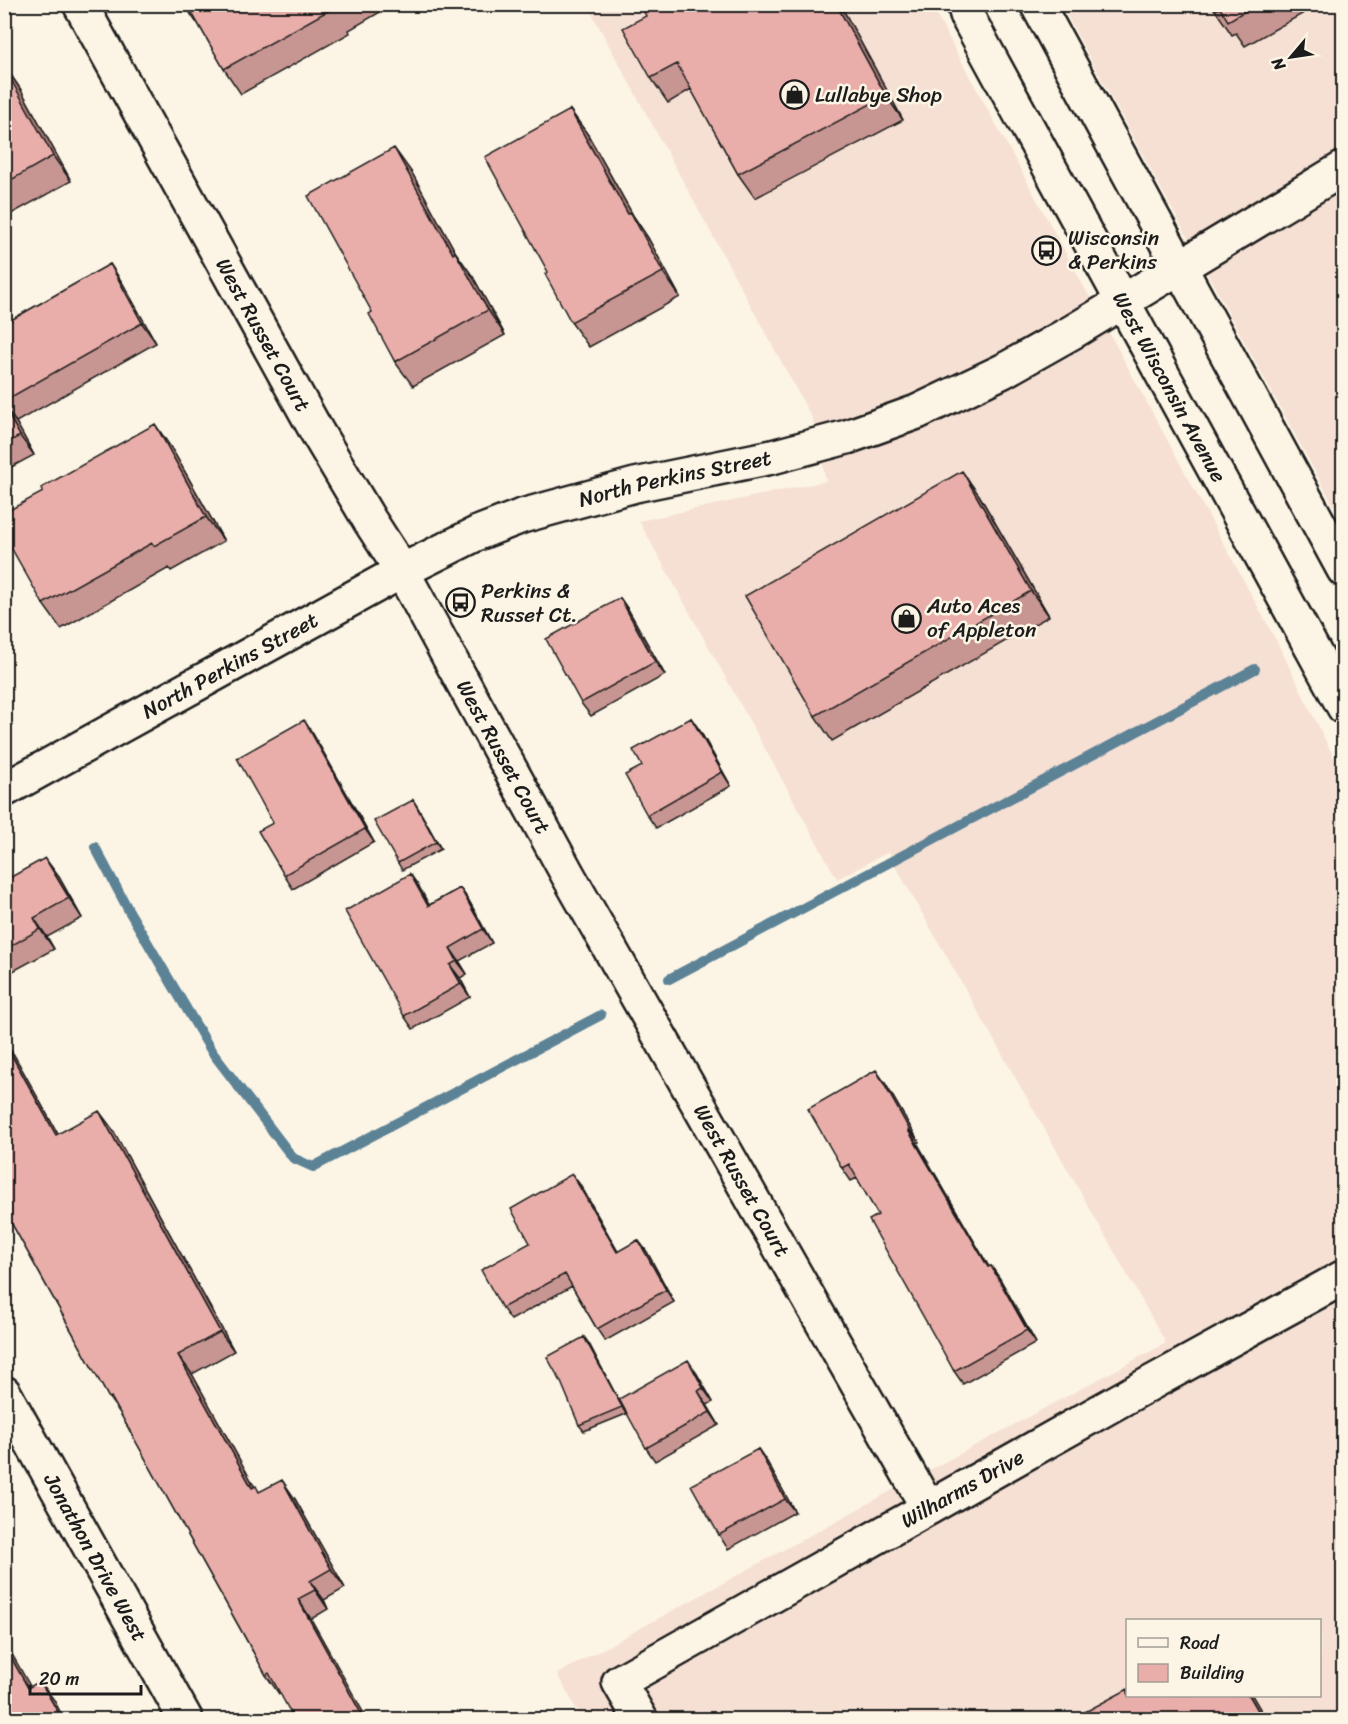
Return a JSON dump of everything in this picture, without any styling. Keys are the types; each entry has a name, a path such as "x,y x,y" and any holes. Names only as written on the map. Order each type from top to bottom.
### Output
{"street":[{"name":"West Russet Court","path":"81,4 317,432 402,571 568,875 928,1508"},
{"name":"West Wisconsin Avenue","path":"964,4 968,18 1344,706"},
{"path":"1037,4 1344,570"},
{"name":"North Perkins Street","path":"4,790 402,571 478,533 522,516 635,485 809,448 879,427 917,412 1003,370 1123,302 1344,168"},
{"name":"Wilharms Drive","path":"640,1719 619,1682 1344,1277"},
{"name":"Jonathon Drive West","path":"4,1393 186,1719"}],"shaded area":[{"path":"587,5 931,5 1276,640 1343,776 1343,1719 582,1719 557,1674 1166,1343 889,852 837,879 639,521 826,481 813,420"},
{"path":"1061,5 1343,5 1343,523"}],"building":[{"path":"187,4 333,4 331,5 333,8 224,69"},
{"name":"Lullabye Shop","path":"640,4 836,4 886,96 738,174 677,64 651,78 623,28 646,16"},
{"path":"1211,4 1257,4 1228,21 1220,8 1215,10"},
{"path":"4,67 53,156 4,184"},
{"path":"570,110 663,272 571,322 545,274 548,272 485,157"},
{"path":"394,148 453,254 455,252 488,310 395,362 369,314 372,312 308,196"},
{"path":"110,264 142,323 4,401 4,324"},
{"path":"4,407 20,436 4,444"},
{"path":"155,424 206,517 154,546 152,543 43,604 4,535 4,513 43,492 41,488"},
{"name":"Auto Aces of Appleton","path":"962,471 1031,591 815,716 745,596"},
{"path":"620,598 655,662 581,703 546,639"},
{"path":"691,718 722,772 647,815 625,775 642,766 633,750"},
{"path":"304,720 365,829 284,875 258,831 273,823 237,758"},
{"path":"413,800 436,842 398,863 374,821"},
{"path":"45,858 69,898 34,918 40,929 4,950 4,881"},
{"path":"410,874 428,906 460,888 483,929 450,948 457,961 450,965 461,984 404,1016 345,911"},
{"path":"4,1042 56,1135 99,1111 220,1332 178,1355 252,1488 256,1486 259,1492 282,1480 331,1569 310,1581 315,1590 298,1599 364,1719 294,1719 269,1673 266,1675 111,1397 109,1398 4,1213"},
{"path":"876,1070 908,1130 1027,1330 954,1371 869,1220 878,1215 849,1164 842,1168 808,1109"},
{"path":"572,1174 617,1252 638,1240 666,1290 597,1329 565,1274 502,1308 481,1270 530,1243 511,1209"},
{"path":"584,1337 622,1407 579,1425 561,1382 547,1357"},
{"path":"688,1360 703,1388 698,1391 710,1412 646,1448 619,1399"},
{"path":"758,1449 785,1499 719,1535 691,1485"},
{"path":"4,1645 28,1688 40,1681 62,1719 4,1719"},
{"path":"1126,1690 1126,1697 1250,1697 1263,1719 1072,1719"}],"waterway":[{"path":"669,979 1255,669"},
{"path":"95,847 129,911 212,1052 293,1158 313,1167 601,1015"}],"place":[{"name":"Lullabye Shop","path":"794,95"},
{"name":"Wisconsin & Perkins","path":"1047,250"},
{"name":"Perkins & Russet Ct.","path":"460,603"},
{"name":"Auto Aces of Appleton","path":"906,618"}]}
